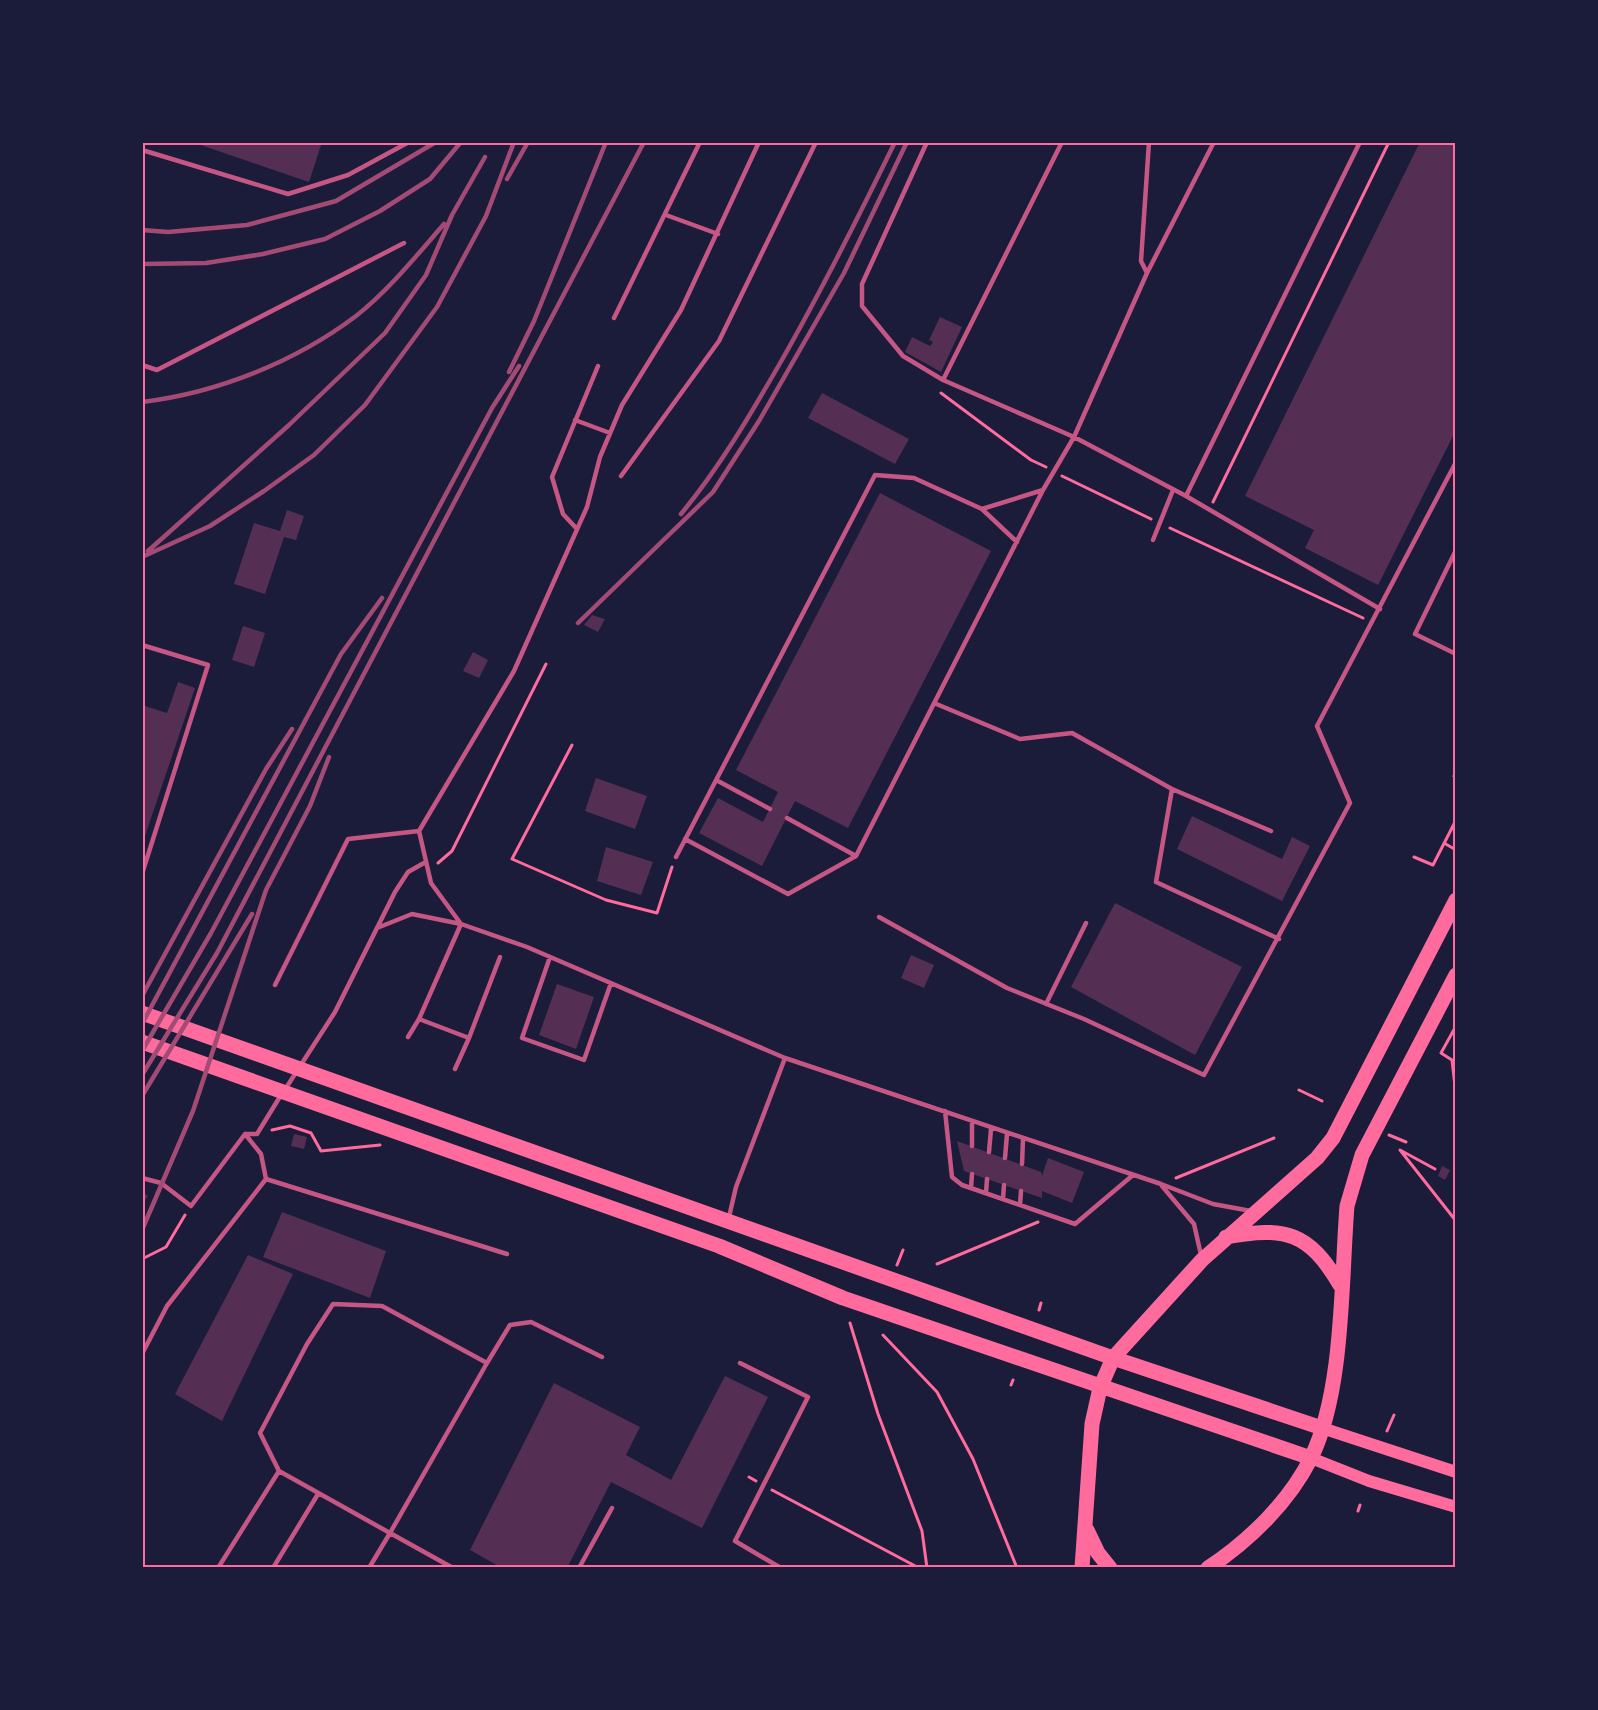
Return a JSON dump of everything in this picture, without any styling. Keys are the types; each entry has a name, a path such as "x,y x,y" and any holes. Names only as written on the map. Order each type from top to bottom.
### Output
{"main road":[{"path":"1082,1568 1092,1424 1100,1388 1113,1358 1202,1260 1317,1158 1333,1138 1455,900"},
{"path":"1208,1568 1244,1539 1285,1499 1311,1458 1332,1389 1347,1206 1356,1171 1455,975"},
{"path":"142,1013 1113,1358 1455,1472"},
{"path":"142,1042 719,1246 843,1298 1021,1358 1100,1388 1311,1458 1369,1481 1455,1507"},
{"path":"1226,1237 1272,1231 1291,1235 1311,1246 1341,1285"},
{"path":"1086,1527 1098,1553 1110,1568"}],"lane":[{"path":"142,150 288,194 348,175 409,142"},
{"path":"614,318 700,142"},
{"path":"461,924 431,883 424,863 420,831 514,671 587,507 600,457 622,405 681,310 759,142"},
{"path":"621,476 719,341 816,142"},
{"path":"927,142 862,284 862,306 903,356 943,380 1074,438 1186,496 1380,609"},
{"path":"943,380 1062,142"},
{"path":"1147,273 1141,261 1149,142"},
{"path":"686,839 788,894 856,855 1043,490 1074,438 1147,273 1214,142"},
{"path":"1186,496 1360,142"},
{"path":"666,215 718,234"},
{"path":"142,365 157,370 404,243"},
{"path":"577,529 563,514 552,477 598,366"},
{"path":"575,420 610,433"},
{"path":"879,917 1007,988 1204,1075 1350,803 1317,726 1373,623 1455,462"},
{"path":"676,857 718,781 876,475 914,478 982,509 1017,542"},
{"path":"982,509 1043,490"},
{"path":"1153,540 1173,490"},
{"path":"1455,550 1415,634 1455,654"},
{"path":"142,645 208,665 142,874"},
{"path":"934,703 1020,739 1072,733 1172,789 1270,831"},
{"path":"718,781 770,809"},
{"path":"1172,789 1155,882 1278,939"},
{"path":"787,818 856,855"},
{"path":"275,986 348,838 420,831"},
{"path":"245,1134 256,1134 335,1012 408,872 424,863"},
{"path":"377,928 412,914 461,924 550,957 785,1058 972,1123 1161,1184 1213,1204 1254,1212"},
{"path":"1047,1004 1086,923"},
{"path":"408,1037 419,1019 461,924"},
{"path":"455,1069 500,957"},
{"path":"550,957 522,1038 584,1060 612,983"},
{"path":"419,1019 469,1038"},
{"path":"728,1220 736,1187 785,1058"},
{"path":"945,1112 952,1177 971,1188 1075,1224 1133,1175"},
{"path":"972,1123 972,1146"},
{"path":"989,1152 991,1129"},
{"path":"142,1354 167,1306 266,1179 261,1154 245,1134"},
{"path":"142,1179 161,1183 191,1206 245,1134"},
{"path":"1005,1158 1007,1134"},
{"path":"1022,1164 1023,1139"},
{"path":"971,1188 972,1174"},
{"path":"266,1179 507,1254"},
{"path":"986,1193 987,1179"},
{"path":"1161,1184 1194,1224 1202,1260"},
{"path":"1003,1199 1004,1185"},
{"path":"1020,1205 1021,1191"},
{"path":"453,1568 279,1470 260,1433 307,1344 333,1304 382,1306 487,1363"},
{"path":"369,1568 510,1325 531,1322 602,1358"},
{"path":"740,1363 808,1397 735,1541 781,1568"},
{"path":"218,1568 279,1470"},
{"path":"273,1568 318,1494"},
{"path":"579,1568 612,1508"}],"path":[{"path":"1209,510 1389,142"},
{"path":"943,380 940,392 1031,460 1373,623"},
{"path":"427,871 452,851 546,664"},
{"path":"572,745 512,859 606,900 657,913 676,857"},
{"path":"1414,857 1433,865 1455,820"},
{"path":"1444,843 1455,850"},
{"path":"1455,1026 1441,1053 1452,1060 1455,1095"},
{"path":"1299,1090 1322,1101"},
{"path":"256,1134 290,1126 311,1133 321,1151 380,1145"},
{"path":"1382,1132 1406,1142"},
{"path":"1161,1184 1274,1138"},
{"path":"1435,1169 1401,1150 1455,1221"},
{"path":"142,1259 166,1247 191,1206"},
{"path":"937,1264 1053,1216"},
{"path":"1039,1310 1041,1303"},
{"path":"850,1323 878,1414 922,1531 927,1568"},
{"path":"883,1335 937,1392 974,1459 1017,1568"},
{"path":"1011,1385 1013,1380"},
{"path":"1387,1431 1394,1415"},
{"path":"749,1477 919,1568"},
{"path":"1358,1511 1360,1504"}],"building":[{"path":"192,142 322,142 309,182"},
{"path":"1420,142 1456,142 1456,430 1378,585 1305,548 1314,530 1245,496"},
{"path":"940,317 962,327 941,372 905,352 912,337 930,346 933,342 929,340"},
{"path":"822,393 909,439 895,464 808,418"},
{"path":"880,493 991,551 848,828 795,801 762,866 699,833 718,798 763,822 778,792 736,770"},
{"path":"287,510 304,516 296,540 284,537 265,594 234,584 254,523 280,531"},
{"path":"592,615 605,619 598,632 584,625"},
{"path":"243,626 265,633 254,667 232,660"},
{"path":"473,652 488,660 479,678 463,671"},
{"path":"178,682 195,688 142,845 142,705 167,713"},
{"path":"596,778 647,796 635,829 585,811"},
{"path":"1192,816 1282,859 1292,837 1310,846 1282,901 1177,849"},
{"path":"606,847 653,862 641,895 597,881"},
{"path":"1115,903 1242,967 1195,1055 1071,987"},
{"path":"911,955 934,965 924,988 901,978"},
{"path":"557,984 594,997 576,1049 539,1035"},
{"path":"294,1134 307,1137 304,1149 291,1146"},
{"path":"957,1141 1041,1172 1042,1176 1048,1158 1084,1172 1072,1203 1042,1191 1042,1198 964,1171"},
{"path":"1442,1166 1450,1170 1445,1180 1438,1176"},
{"path":"142,1192 148,1196 142,1205"},
{"path":"282,1212 386,1251 370,1298 263,1257"},
{"path":"248,1255 293,1274 222,1421 175,1394"},
{"path":"725,1376 768,1397 702,1528 611,1482 567,1568 502,1568 470,1550 554,1383 640,1427 626,1455 671,1480"}],"railway":[{"path":"142,230 168,232 247,225 336,201 436,142"},
{"path":"142,264 206,263 263,254 325,239 380,211 430,179 461,142"},
{"path":"142,557 210,526 264,491 314,455 365,405 437,307 486,216 514,142"},
{"path":"507,179 528,142"},
{"path":"509,372 534,321 606,142"},
{"path":"142,1075 217,953 644,142"},
{"path":"681,514 721,460 779,365 839,255 895,142"},
{"path":"578,623 713,492 759,421 844,273 907,142"},
{"path":"148,551 289,425 385,333 426,275 452,215 485,157"},
{"path":"142,402 170,398 227,383 307,348 332,333 368,306 402,272 444,224"},
{"path":"142,1051 211,933 492,408 519,366"},
{"path":"142,1024 341,654 382,598"},
{"path":"142,996 266,769 292,729"},
{"path":"142,1230 193,1111 266,890 310,806 329,757"},
{"path":"142,1096 252,914"}]}
